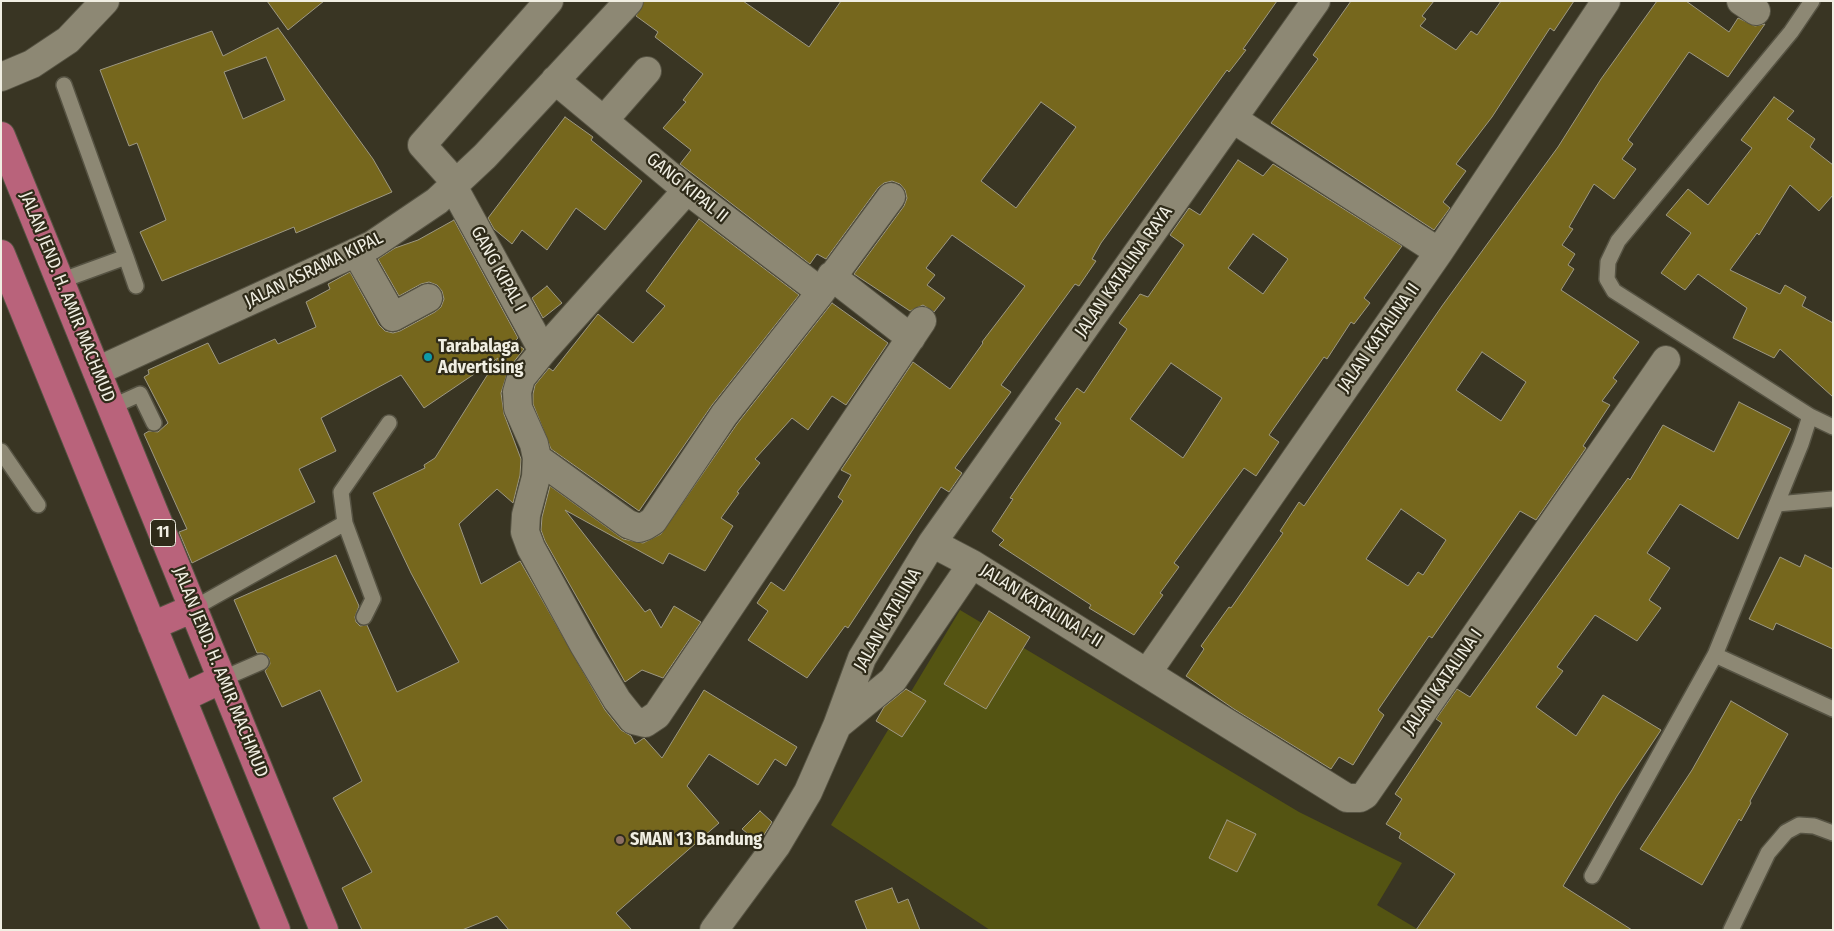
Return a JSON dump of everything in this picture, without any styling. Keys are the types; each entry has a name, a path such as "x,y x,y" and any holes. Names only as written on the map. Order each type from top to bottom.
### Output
{"highway":[{"name":"JALAN JEND. H. AMIR MACHMUD","path":"1,136 324,930"},
{"path":"3,264 276,930"},
{"path":"152,626 194,608"},
{"path":"182,698 222,679"}],"street":[{"path":"1,77 32,64 68,40 105,1"},
{"name":"GANG KIPAL I","path":"543,351 456,186 422,146 549,1"},
{"name":"JALAN ASRAMA KIPAL","path":"97,371 372,245 456,186 629,1"},
{"name":"JALAN KATALINA RAYA","path":"932,543 1316,1"},
{"name":"JALAN KATALINA II","path":"1147,673 1439,252 1606,1"},
{"path":"604,120 647,71"},
{"name":"GANG KIPAL II","path":"537,458 536,477 526,515 525,532 531,548 617,700 633,720 645,723 657,715 917,329 826,284 687,190 555,80"},
{"path":"1233,119 1439,252"},
{"path":"687,190 543,351 521,378 517,392 518,408 534,444 537,458 628,524 638,528 645,526 653,520 724,415 891,197"},
{"path":"356,252 393,317 428,298"},
{"name":"JALAN KATALINA I","path":"1147,673 1347,798 1360,798 1364,795 1666,360"},
{"name":"JALAN KATALINA I-II","path":"932,543 972,564 1147,673"},
{"name":"JALAN KATALINA","path":"714,930 776,846 808,792 862,658 932,543"},
{"name":"JALAN KATALINA","path":"836,726 893,680 972,564"}],"lane":[{"path":"1812,1 1791,32 1618,241 1608,262 1608,279 1614,291 1810,416 1833,427"},
{"path":"64,85 136,286"},
{"path":"60,281 126,257"},
{"path":"111,407 140,394 154,423"},
{"path":"1592,876 1715,655 1801,444 1810,416"},
{"path":"364,617 373,599 345,523 341,492 389,423"},
{"path":"1,450 38,505"},
{"path":"1776,504 1833,499"},
{"path":"194,608 345,523"},
{"path":"1715,655 1833,709"},
{"path":"222,679 261,662"},
{"path":"1731,930 1768,854 1786,832 1799,825 1814,826 1833,833"}],"shaded area":[{"path":"960,610 1299,812 1402,863 1377,905 1419,930 990,930 831,825"}],"building":[{"path":"267,1 324,1 288,30"},
{"path":"644,1 743,1 809,47 841,1 1277,1 1243,49 1246,50 1229,72 1227,70 1101,243 1092,259 1096,261 1079,286 1075,284 1001,385 1011,392 955,468 962,473 949,492 941,487 848,628 845,626 807,678 748,640 768,611 757,603 771,582 784,591 843,501 838,497 851,475 841,470 913,362 950,389 982,342 1025,286 952,235 926,268 935,275 927,285 945,298 934,312 923,305 910,311 854,274 904,206 907,198 905,190 900,184 892,181 884,183 878,188 826,259 817,254 810,264 680,164 691,150 663,128 686,102 683,100 703,74 655,37 658,32 636,16","holes":["1041,102 1076,127 1016,208 981,181"]},
{"path":"1351,1 1434,1 1422,16 1426,19 1420,26 1456,50 1471,31 1477,35 1501,1 1574,1 1554,31 1550,28 1492,117 1456,164 1466,171 1443,202 1450,208 1434,230 1271,123 1318,59 1313,55"},
{"path":"1657,1 1686,1 1729,32 1738,18 1755,26 1765,24 1728,77 1689,52 1628,140 1633,144 1622,159 1636,169 1614,199 1594,184 1569,227 1573,229 1562,245 1575,254 1568,265 1574,269 1561,290 1639,342 1613,378 1617,381 1602,401 1610,405 1583,446 1586,448 1536,520 1520,511 1432,638 1429,636 1378,710 1384,715 1353,765 1339,757 1331,769 1234,709 1186,676 1204,649 1201,646 1229,607 1231,608 1283,533 1280,531 1299,502 1304,506 1442,306 1558,147 1601,79","holes":["1482,352 1526,382 1501,421 1456,390","1401,509 1446,540 1423,575 1418,572 1408,586 1366,559"]},
{"path":"278,28 373,159 392,192 296,233 294,227 162,281 140,232 166,220 137,143 129,146 100,70 212,31 223,56","holes":["266,57 285,100 243,119 224,72"]},
{"path":"1774,97 1794,111 1787,119 1815,139 1810,147 1833,165 1833,195 1819,211 1790,185 1759,235 1757,233 1730,270 1780,294 1785,285 1806,297 1802,306 1833,323 1833,397 1780,349 1774,358 1733,338 1747,308 1698,274 1685,290 1661,273 1691,233 1666,215 1688,189 1708,205 1752,148 1741,140"},
{"path":"565,117 593,137 591,140 642,181 605,230 576,208 547,250 522,230 512,244 494,229 488,218"},
{"path":"1238,160 1263,176 1273,164 1402,246 1364,298 1370,303 1354,324 1351,322 1327,359 1324,357 1269,435 1279,442 1256,476 1244,468 1174,563 1179,567 1160,593 1163,595 1134,635 1089,608 1091,605 999,545 1004,540 992,531 1013,499 1010,498 1061,423 1055,419 1077,388 1084,393 1127,329 1119,323 1140,294 1148,297 1184,245 1170,235 1189,208 1200,215","holes":["1253,234 1288,259 1263,294 1228,268","1171,363 1222,398 1183,458 1130,419"]},
{"path":"699,219 799,295 712,405 639,511 551,449 533,404 533,394 535,385 549,368 553,371 598,314 633,343 665,306 646,291"},
{"path":"454,220 518,338 514,342 524,349 509,368 501,393 504,414 521,459 520,475 513,503 497,489 459,524 481,584 520,561 605,710 621,730 631,736 635,744 644,738 662,758 704,690 797,747 786,766 775,759 758,785 709,754 687,786 719,823 616,913 632,930 509,930 497,916 462,930 362,930 342,888 372,872 333,798 362,781 320,690 282,707 265,671 270,664 269,658 263,653 257,653 234,600 336,555 359,606 355,617 356,622 360,626 367,625 397,692 459,662 411,573 373,493 425,468 424,465 435,458 498,358 424,408 401,375 321,418 336,451 299,469 315,502 192,563 179,532 187,529 144,434 149,431 158,432 168,423 144,377 149,374 148,370 208,343 219,364 275,339 278,344 316,327 306,302 330,289 328,284 350,272 379,325 385,331 393,333 400,331 435,312 441,307 444,299 442,291 437,285 429,282 421,284 399,296 378,259 395,248 418,240"},
{"path":"547,286 562,303 543,318 532,298"},
{"path":"832,303 888,343 846,405 832,396 808,430 792,418 755,459 760,463 737,492 739,493 721,518 733,526 705,571 669,553 663,564 565,510 645,612 650,609 661,628 674,606 701,622 663,678 642,670 625,682 545,541 541,530 542,517 550,486 623,539 643,543 661,534 737,424"},
{"path":"1739,402 1791,429 1738,539 1680,504 1647,553 1670,568 1649,600 1661,608 1637,641 1595,615 1557,667 1563,671 1536,707 1576,736 1603,695 1661,730 1617,796 1563,886 1632,930 1416,930 1455,874 1399,838 1401,833 1386,824 1402,799 1395,794 1442,723 1436,719 1457,689 1470,697 1628,478 1630,480 1663,425 1714,452"},
{"path":"1805,555 1833,569 1833,649 1776,623 1773,630 1749,619 1780,557 1800,567"},
{"path":"989,611 1030,637 986,709 944,684"},
{"path":"906,689 926,701 902,737 876,721 884,707"},
{"path":"1731,701 1788,734 1750,801 1751,803 1741,821 1739,819 1702,885 1640,849 1692,770"},
{"path":"760,811 772,822 759,843 742,829"},
{"path":"1227,820 1256,834 1237,872 1209,858"},
{"path":"892,888 898,903 908,899 920,930 867,930 855,901"}],"place":[{"name":"Tarabalaga Advertising","path":"428,357"},
{"name":"SMAN 13 Bandung","path":"620,840"}]}
